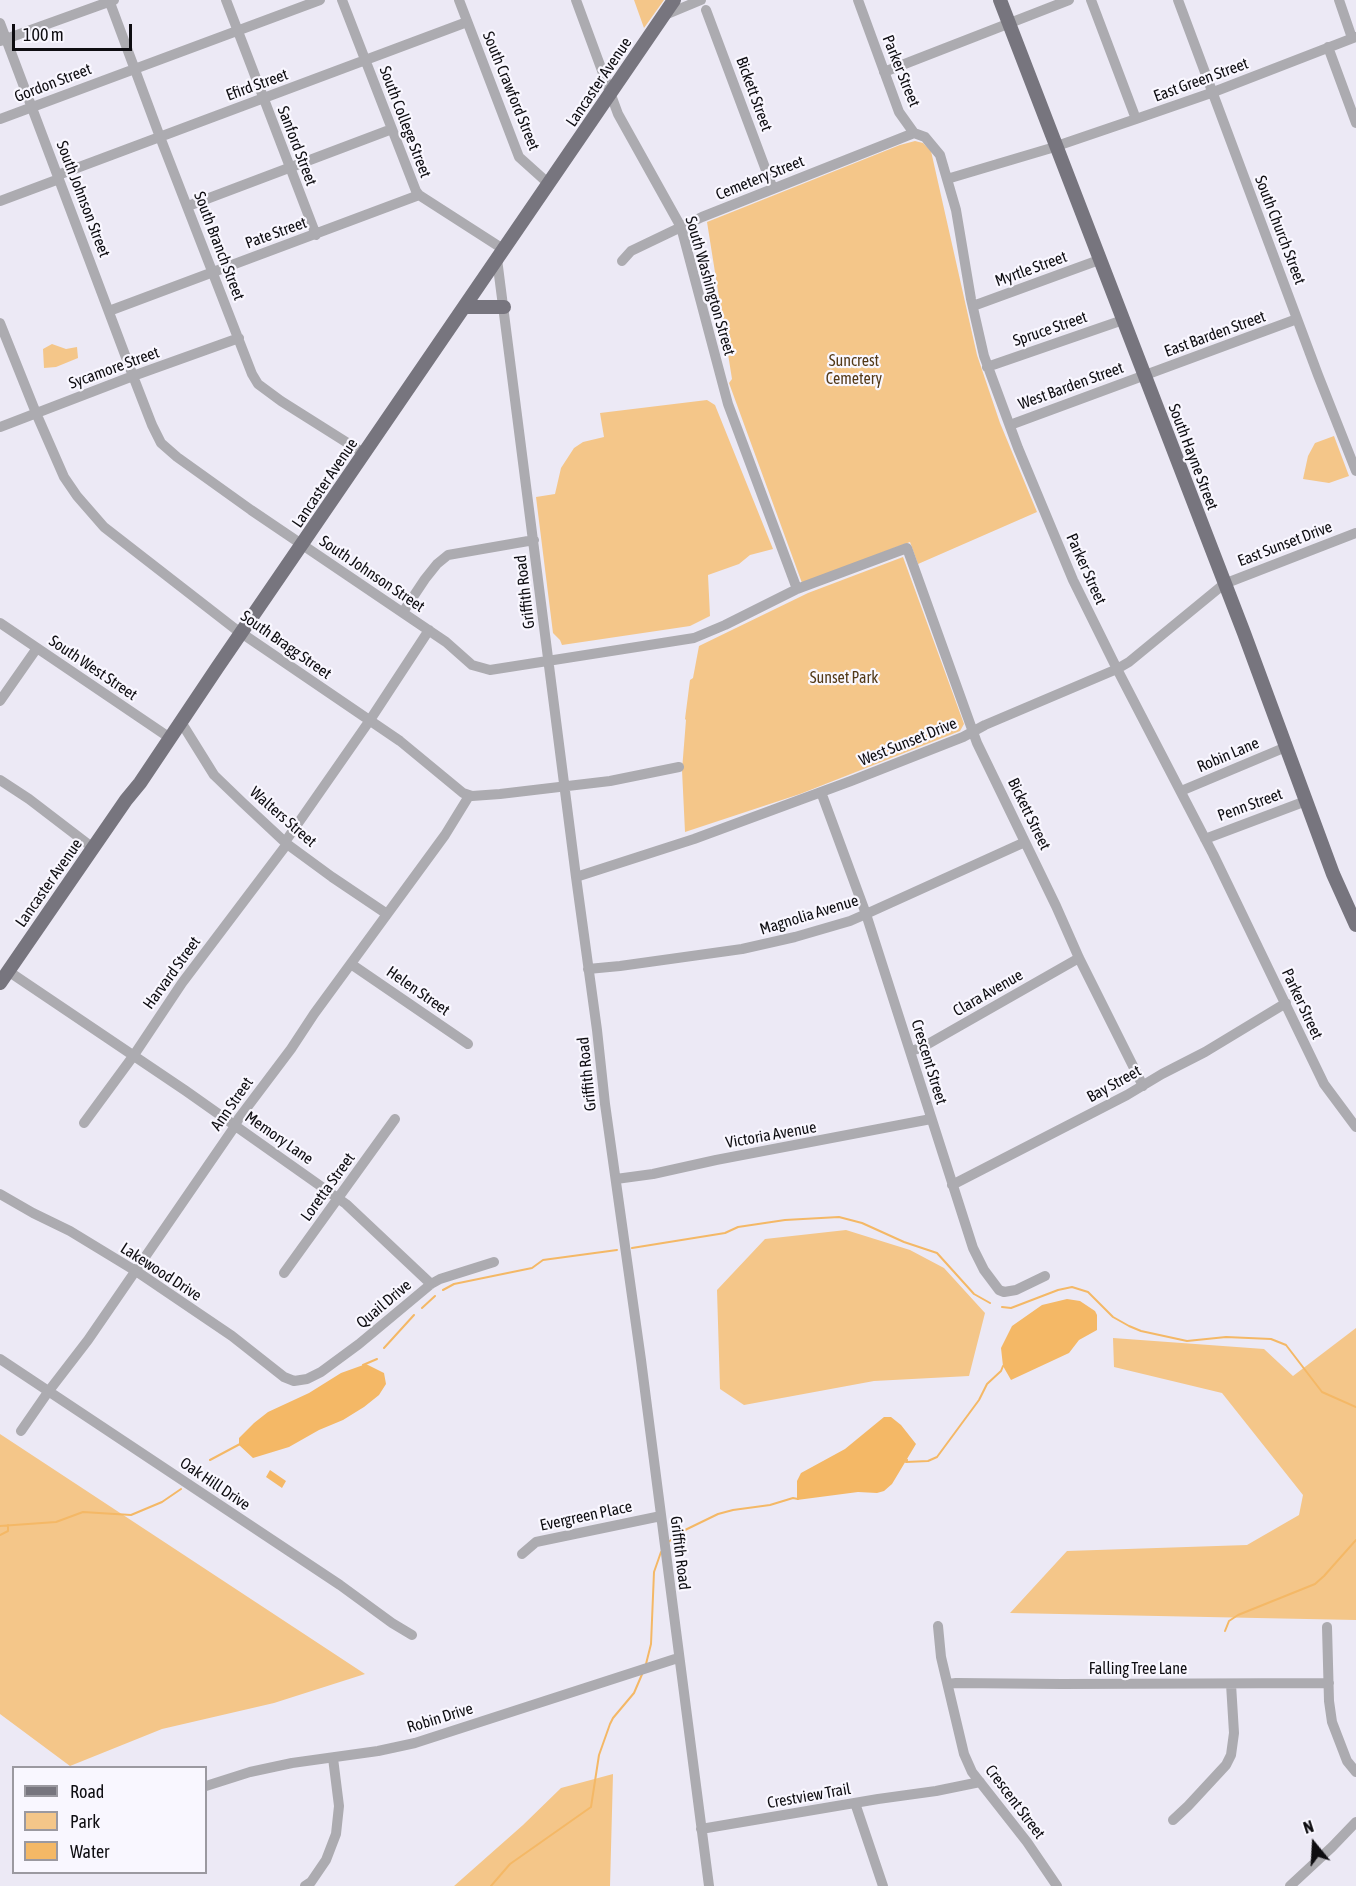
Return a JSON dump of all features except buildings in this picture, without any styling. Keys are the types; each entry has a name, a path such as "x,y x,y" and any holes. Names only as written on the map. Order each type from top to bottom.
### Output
{"main road":[{"name":"Lancaster Avenue","path":"2,980 674,0"},
{"name":"South Hayne Street","path":"1000,0 1343,898 1356,925"},
{"path":"464,307 504,307"}],"street":[{"name":"Sanford Street","path":"226,0 316,235"},
{"name":"Gordon Street","path":"0,120 320,0"},
{"name":"South College Street","path":"342,0 416,191 500,254"},
{"name":"South Crawford Street","path":"459,0 519,157 549,184"},
{"name":"South Washington Street","path":"576,0 618,114 681,227 728,404 797,589"},
{"path":"662,17 701,0"},
{"name":"Parker Street","path":"858,0 899,112 914,133 925,137 939,155 956,210 973,306 987,366 1073,580 1205,839 1324,1084 1356,1127"},
{"path":"884,72 1069,0"},
{"path":"1091,0 1136,119"},
{"name":"South Church Street","path":"1178,0 1211,93 1356,471"},
{"path":"1339,0 1354,38"},
{"path":"3,40 111,1"},
{"name":"South Branch Street","path":"111,1 160,137 252,374 258,384 288,406 364,454"},
{"name":"Bickett Street","path":"706,10 773,189"},
{"name":"Efird Street","path":"0,201 160,137 467,22"},
{"name":"South Johnson Street","path":"0,23 3,40 32,107 133,376 161,443 177,457 302,545 429,630 472,665 490,670 694,638 797,589 907,548"},
{"name":"East Green Street","path":"947,179 1056,147 1211,93 1354,38"},
{"path":"1328,47 1356,123"},
{"path":"188,206 392,129"},
{"name":"Cemetery Street","path":"621,261 631,251 681,227 914,133"},
{"name":"Pate Street","path":"109,311 419,195"},
{"name":"Griffith Road","path":"500,254 504,307 548,662 709,1886"},
{"name":"Myrtle Street","path":"973,306 1099,260"},
{"name":"East Barden Street","path":"1144,376 1297,319"},
{"name":"Spruce Street","path":"987,366 1123,320"},
{"name":"South Bragg Street","path":"0,323 64,477 76,496 104,527 242,633 408,747 452,786 469,796"},
{"name":"Sycamore Street","path":"0,427 239,338"},
{"name":"West Barden Street","path":"1010,425 1144,376"},
{"name":"East Sunset Drive","path":"1224,584 1356,533"},
{"path":"403,612 431,571 448,555 534,540"},
{"name":"Bickett Street","path":"907,548 973,732 1056,906 1078,958 1143,1086"},
{"name":"West Sunset Drive","path":"576,877 694,839 821,792 973,732 1117,669 1129,662 1224,584"},
{"name":"South West Street","path":"0,623 170,738"},
{"name":"Harvard Street","path":"84,1123 134,1055 182,983 286,843 429,630"},
{"path":"0,701 38,648"},
{"name":"Walters Street","path":"181,722 214,775 286,843 387,914"},
{"name":"Robin Lane","path":"1181,791 1286,747"},
{"path":"469,796 617,780 679,767"},
{"path":"0,780 93,848"},
{"name":"Crescent Street","path":"821,792 866,914 973,1248 984,1270 999,1290 1004,1292 1016,1290 1045,1276"},
{"name":"Ann Street","path":"21,1431 88,1340 235,1125 446,835 469,796"},
{"name":"Penn Street","path":"1205,839 1306,801"},
{"name":"Magnolia Avenue","path":"588,969 752,947 795,937 866,914 1025,842"},
{"name":"Clara Avenue","path":"910,1051 921,1048 1078,958"},
{"name":"Helen Street","path":"351,964 468,1044"},
{"name":"Memory Lane","path":"2,980 134,1055 235,1125 346,1204 431,1284"},
{"name":"Bay Street","path":"952,1185 1095,1113 1205,1052 1286,1003"},
{"name":"Loretta Street","path":"284,1273 395,1119"},
{"name":"Victoria Avenue","path":"616,1179 653,1174 931,1119"},
{"name":"Lakewood Drive","path":"0,1194 70,1231 135,1271 232,1336 284,1377 299,1381"},
{"name":"Quail Drive","path":"299,1381 314,1376 359,1344 431,1284 494,1262"},
{"name":"Oak Hill Drive","path":"0,1359 412,1635"},
{"name":"Evergreen Place","path":"522,1554 536,1542 661,1516"},
{"name":"Crescent Street","path":"938,1626 941,1657 964,1754 972,1772 1057,1886"},
{"path":"1327,1627 1329,1701 1334,1730 1347,1761 1356,1773"},
{"name":"Robin Drive","path":"207,1786 250,1772 292,1763 378,1751 415,1743 678,1658"},
{"name":"Falling Tree Lane","path":"948,1684 1329,1683"},
{"path":"1173,1820 1226,1765 1231,1755 1234,1733 1231,1684"},
{"path":"305,1886 311,1882 326,1860 336,1834 339,1806 333,1758"},
{"name":"Crestview Trail","path":"701,1829 980,1782"},
{"path":"855,1803 883,1886"},
{"path":"1290,1886 1356,1822"}],"green space":[{"path":"634,0 664,0 644,28"},
{"name":"Suncrest Cemetery","path":"915,141 923,143 931,151 977,355 1000,423 1037,512 918,564 910,542 802,583 729,383 732,379 707,222"},
{"path":"52,344 66,349 77,347 78,358 56,367 44,368 43,349"},
{"path":"707,400 715,405 773,549 750,555 739,564 708,575 710,616 690,626 562,645 553,633 536,497 555,494 561,468 574,448 583,442 604,437 600,413"},
{"path":"1334,436 1349,476 1329,483 1303,479 1308,456 1315,443"},
{"name":"Sunset Park","path":"903,557 964,724 960,731 800,794 685,832 682,770 685,719 690,680 693,678 699,646 808,593"},
{"path":"846,1230 910,1250 944,1268 985,1313 969,1376 874,1381 744,1405 720,1389 717,1290 765,1239"},
{"path":"1356,1328 1356,1620 1010,1613 1067,1551 1247,1545 1299,1515 1303,1495 1222,1393 1114,1367 1113,1338 1264,1349 1293,1376"},
{"path":"0,1434 365,1674 274,1703 162,1729 70,1766 0,1714"},
{"path":"613,1774 610,1886 454,1886 561,1788"}],"water":[{"path":"1067,1299 1080,1301 1095,1311 1097,1330 1079,1340 1069,1353 1011,1380 1003,1366 1001,1348 1012,1326 1042,1305"},
{"path":"366,1364 384,1373 386,1384 379,1395 364,1407 289,1447 253,1458 239,1445 239,1438 268,1412 309,1393 341,1373"},
{"path":"884,1417 891,1417 901,1425 916,1444 892,1484 884,1491 877,1493 858,1492 797,1500 797,1481 801,1473 845,1449"},
{"path":"270,1470 286,1481 282,1488 266,1477"}],"waterway":[{"path":"632,1248 725,1233 738,1227 785,1220 839,1217 862,1223 904,1242 937,1253 974,1294 990,1303"},
{"path":"443,1290 454,1284 532,1268 543,1260 617,1250"},
{"path":"1002,1307 1011,1308 1072,1287 1088,1292 1113,1317 1141,1331 1187,1341 1226,1337 1271,1339 1286,1345 1322,1392 1356,1407"},
{"path":"422,1308 435,1296"},
{"path":"384,1348 414,1315"},
{"path":"363,1365 377,1359"},
{"path":"907,1460 906,1462 928,1461 937,1457 979,1400 987,1384 1001,1371 1003,1366"},
{"path":"210,1460 240,1444"},
{"path":"0,1526 56,1522 83,1512 131,1515 162,1502 181,1489"},
{"path":"667,1543 683,1531 718,1514 770,1505 793,1498 798,1499"},
{"path":"0,1535 8,1531 8,1525"},
{"path":"1225,1631 1229,1621 1238,1615 1315,1584 1356,1540"},
{"path":"646,1664 651,1644 654,1572 661,1552"},
{"path":"491,1886 510,1864 591,1807 599,1755 610,1724 634,1693 643,1672"}]}
